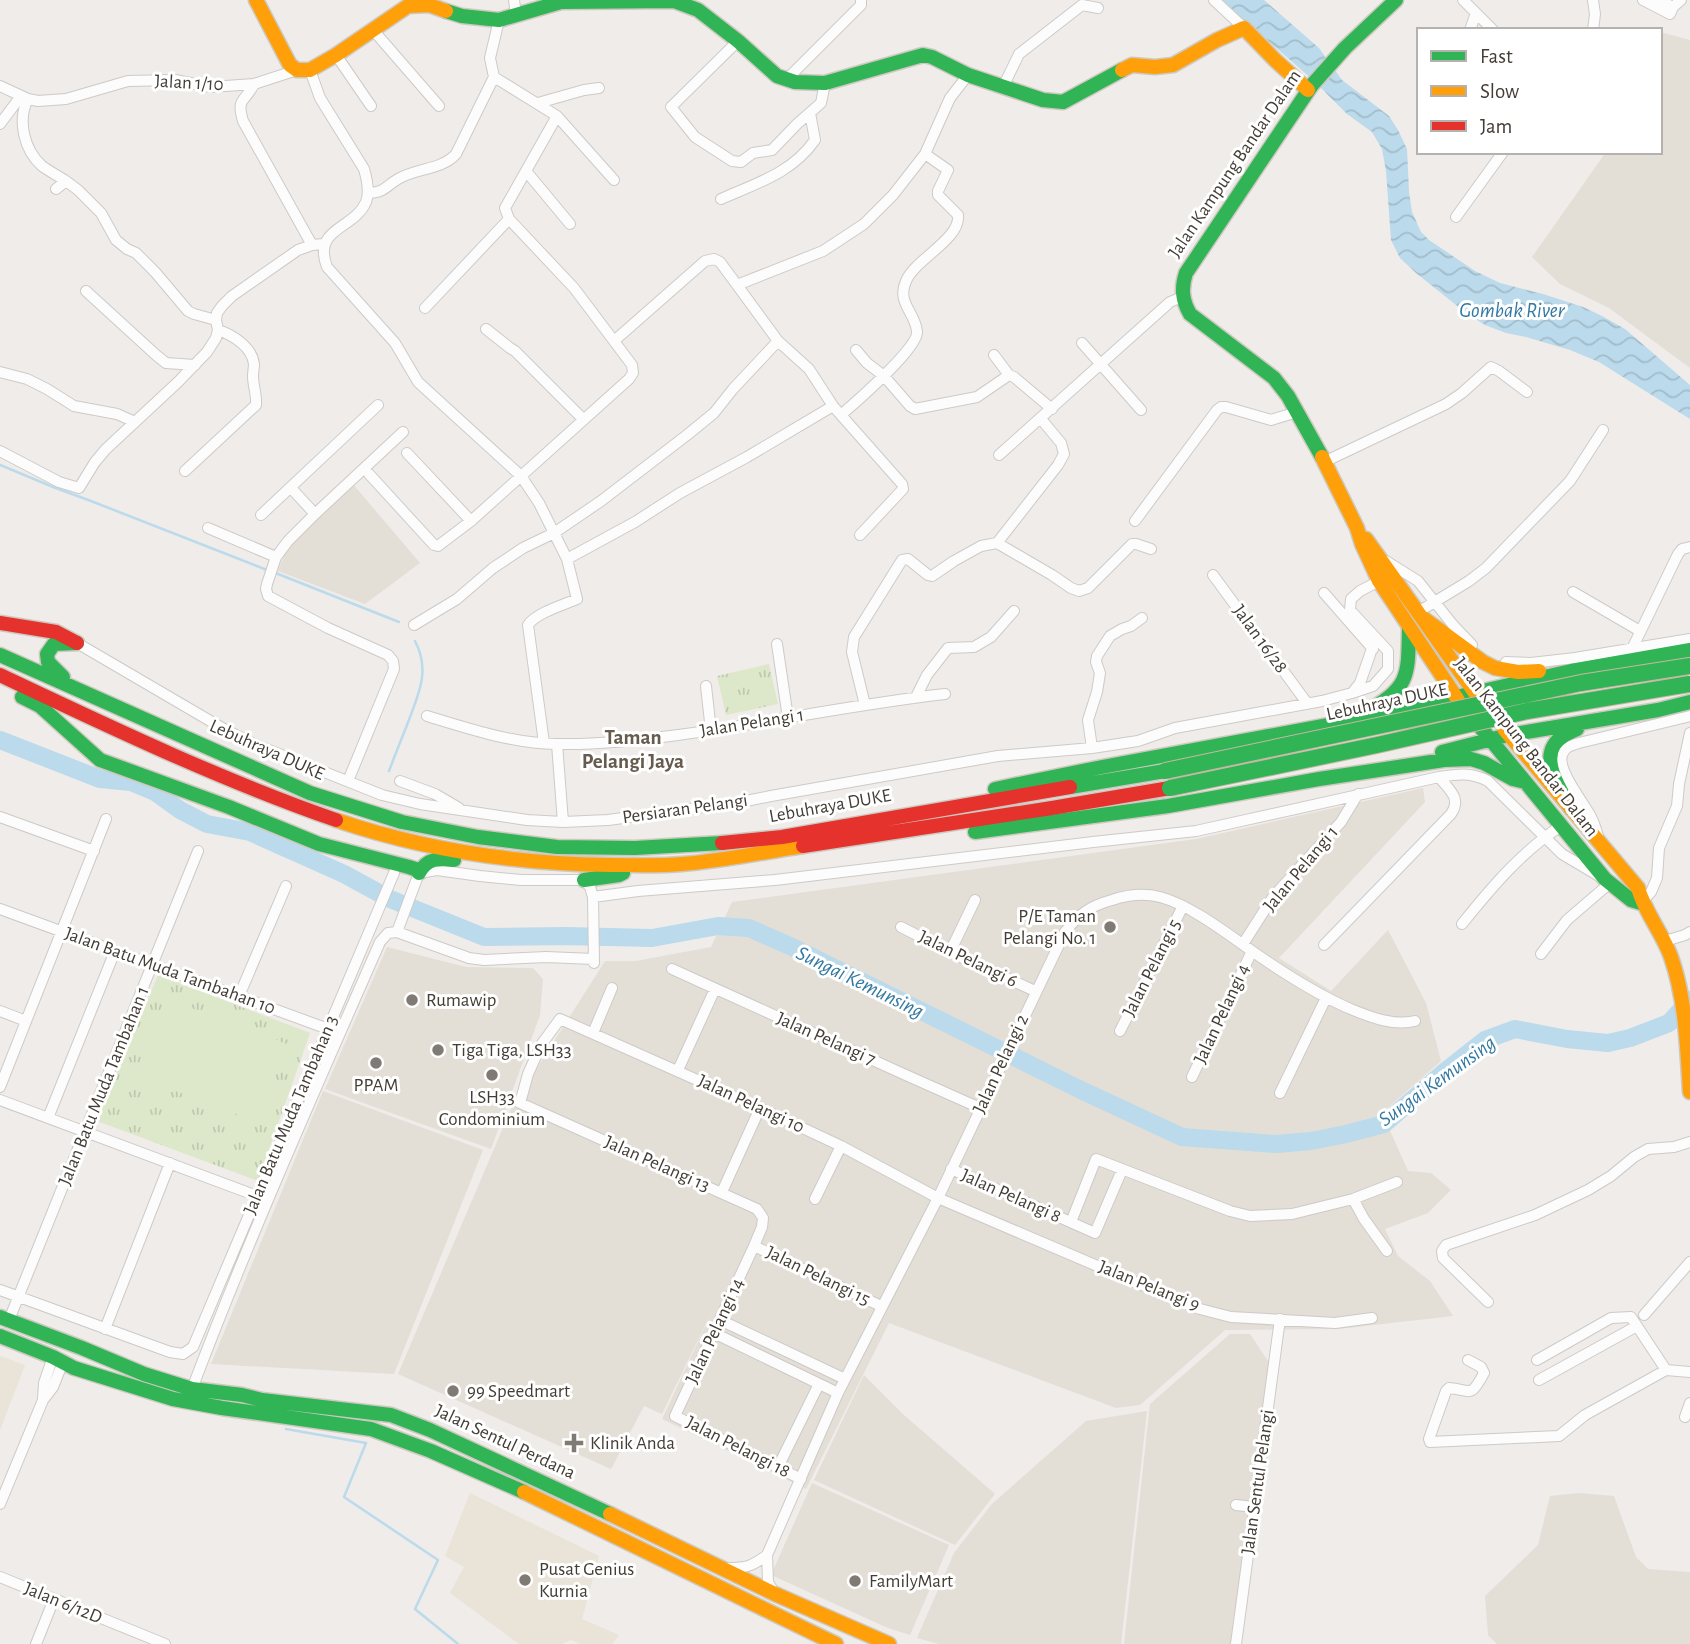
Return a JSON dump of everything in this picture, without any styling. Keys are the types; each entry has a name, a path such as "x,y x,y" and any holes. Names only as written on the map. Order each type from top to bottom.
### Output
{"main road":[{"path":"256,0 290,65 303,70 336,55 408,3 446,5 462,16 499,20 515,7 561,1 674,1 698,10 777,76 795,82 825,83 923,55 1003,87 1043,100 1063,102 1132,65 1172,65 1244,28 1275,60 1310,88"},
{"name":"Jalan Kampung Bandar Dalam","path":"1396,0 1345,48 1310,88 1186,273 1182,284 1182,297 1190,314 1273,378 1288,396 1324,462 1357,528 1362,544 1386,578 1508,734 1638,888 1641,903 1665,941 1682,994 1688,1040 1690,1092"},
{"name":"Jalan Kampung Bandar Dalam","path":"1357,528 1380,557 1386,578"},
{"path":"1341,723 1388,700 1401,688 1408,671 1417,619 1451,637 1495,668 1571,671"},
{"name":"Jalan Kampung Bandar Dalam","path":"1417,619 1456,697 1608,881 1631,900 1641,903"},
{"path":"0,623 56,632 77,643"},
{"path":"72,686 50,666 45,657 54,645 77,643"},
{"path":"821,830 879,811 1341,723 1571,671 1690,650"},
{"name":"Lebuhraya DUKE","path":"0,655 310,793 402,822 478,837 557,847 635,848 741,842 1165,771 1581,682 1690,666"},
{"name":"Lebuhraya DUKE","path":"0,675 206,769 346,824 465,854 554,865 635,866 684,864 787,849 1170,788 1527,711 1690,684"},
{"path":"0,685 40,706 100,760 229,807 319,844 409,867 419,873 426,863 437,859 531,871 547,870 554,865"},
{"path":"1319,779 1416,759 1508,734 1658,710 1690,702"},
{"path":"1571,809 1549,761 1556,740 1563,734 1596,720"},
{"path":"787,849 833,850 1065,821 1444,760 1471,759 1525,782"},
{"path":"584,880 619,875 635,866"},
{"path":"3,1320 24,1345"},
{"name":"Jalan Sentul Perdana","path":"3,1320 51,1336 144,1374 192,1389 242,1395 262,1401 363,1410 399,1421 526,1474 775,1594 889,1644"},
{"name":"Jalan Sentul Perdana","path":"0,1336 59,1357 74,1368 173,1399 371,1429 530,1495 836,1644"},
{"path":"51,1336 58,1344 59,1357"},
{"path":"59,1357 70,1349 82,1348"},
{"path":"371,1429 399,1421 414,1445"}],"street":[{"path":"786,80 861,5 861,0"},
{"path":"1214,0 1244,28"},
{"path":"1462,0 1491,28"},
{"path":"1593,0 1593,28"},
{"path":"1643,0 1675,7"},
{"path":"1659,0 1675,7"},
{"path":"1003,87 1019,54 1082,5 1098,9"},
{"path":"1471,28 1476,13"},
{"path":"368,193 378,193 398,178 442,164 456,154 494,77 490,58 499,20"},
{"path":"373,30 439,106"},
{"path":"738,41 671,105 671,109 695,137 732,161 741,162 753,153 772,150 821,103 825,83"},
{"path":"336,55 371,106"},
{"name":"Jalan 1/10","path":"0,86 24,98 38,101 66,99 128,81 175,80 211,87 254,84 303,70"},
{"path":"303,70 364,169 368,193 365,204 354,218 333,231 324,244 323,256 327,267 395,343 418,382 521,476 539,503 567,559 577,599 535,618 528,625 544,743"},
{"path":"737,285 823,251 864,224 893,195 925,154 950,98 968,75"},
{"path":"494,77 557,116 614,180"},
{"path":"254,84 240,103 243,121 312,245"},
{"path":"538,103 599,88"},
{"path":"0,124 24,98"},
{"path":"24,98 22,115 28,147 41,164 78,190 101,213 116,240 136,253 188,311 217,325 239,341 254,363 256,405 185,471"},
{"path":"721,200 783,172 807,152 815,140 810,113"},
{"path":"369,474 433,545 438,546 471,521 633,373 632,365 574,288 509,219 505,208 557,116"},
{"path":"842,414 884,376 916,339 917,329 904,303 906,281 916,266 945,240 959,220 958,215 937,191 948,170 925,154"},
{"path":"1455,217 1502,154"},
{"path":"526,171 570,224"},
{"path":"56,189 66,181"},
{"path":"425,308 509,219"},
{"path":"0,451 59,482 79,488 95,462 195,365 211,345 216,338 217,313 232,296 298,250 324,244"},
{"path":"614,341 705,261 713,258 720,262 778,341 809,369 833,406 904,488 860,535"},
{"path":"86,291 166,363 195,365"},
{"path":"999,455 1170,302 1182,297"},
{"path":"486,329 515,351 583,419"},
{"path":"414,625 457,599 493,568 523,548 554,533 601,501 714,413 778,341"},
{"path":"1082,343 1141,410"},
{"path":"856,349 915,409 976,397 1009,375"},
{"path":"994,355 1009,375 1052,409"},
{"path":"1324,462 1446,404 1490,367 1527,392"},
{"path":"0,372 27,379 74,406 117,414 135,422"},
{"path":"261,515 378,405"},
{"path":"567,559 833,406"},
{"path":"1135,521 1221,407 1271,420 1297,412"},
{"path":"865,705 852,652 854,637 902,560 908,559 932,576 981,546 997,543 1064,454 1061,443 1041,418"},
{"path":"1417,619 1435,602 1486,568 1570,481 1603,430"},
{"path":"348,781 394,669 393,662 388,655 328,628 268,596 266,589 275,559 288,541 403,432"},
{"path":"407,453 471,521"},
{"path":"291,488 315,514"},
{"path":"208,528 275,559"},
{"path":"997,543 1079,591 1088,588 1132,544 1151,549"},
{"path":"1632,649 1678,554 1682,549 1690,547"},
{"path":"1380,557 1418,581 1474,647 1496,660 1531,663 1690,639"},
{"name":"Jalan 16/28","path":"1213,575 1307,703"},
{"name":"Persiaran Pelangi","path":"77,643 244,739 382,795 527,820 608,820 741,802 998,756 1138,741 1175,728 1352,693 1373,686 1388,669 1388,651 1374,643 1350,610 1351,599 1360,591 1386,578"},
{"path":"1573,592 1640,631"},
{"path":"1324,593 1374,643 1360,684 1352,693"},
{"path":"916,697 948,648 974,647 991,637 1014,611"},
{"path":"1092,748 1088,720 1100,673 1097,656 1110,636 1142,618"},
{"path":"778,644 788,718"},
{"path":"706,685 711,730"},
{"name":"Jalan Pelangi 1","path":"427,716 495,737 557,744 634,740 945,694"},
{"path":"1600,844 1592,818 1562,766 1564,750 1571,745 1690,716"},
{"path":"1641,903 1651,892 1657,878 1659,848 1677,806 1678,785 1686,771 1690,733"},
{"path":"557,744 563,822"},
{"path":"593,897 775,880 1196,831 1358,794 1467,773 1488,781 1562,854 1608,881 1567,920 1541,954"},
{"path":"1324,945 1456,807 1456,799 1439,777"},
{"path":"400,781 435,794 466,811"},
{"name":"Jalan Pelangi 1","path":"1247,948 1273,897 1341,822 1358,794"},
{"path":"0,817 94,851"},
{"path":"0,1087 106,819"},
{"path":"1461,924 1492,887 1544,837 1561,825"},
{"name":"Jalan Batu Muda Tambahan 1","path":"3,1320 18,1297 198,851"},
{"path":"192,1389 213,1333 380,942 388,933 399,927 419,873 438,870 521,880 584,880 593,897 594,958 469,958 399,927"},
{"name":"Jalan Batu Muda Tambahan 3","path":"105,1329 170,1352 183,1354 193,1348 394,873"},
{"path":"239,996 286,886"},
{"name":"Jalan Pelangi 2","path":"767,1555 838,1393 938,1198 1035,991 1065,932 1076,918 1093,905 1118,898 1137,894 1159,896 1183,906 1326,998 1371,1017 1404,1024 1415,1021"},
{"path":"950,952 975,900"},
{"name":"Jalan Pelangi 5","path":"1121,1031 1183,906"},
{"name":"Jalan Batu Muda Tambahan 10","path":"0,909 340,1033"},
{"name":"Jalan Pelangi 6","path":"901,927 1035,991"},
{"path":"1665,941 1690,932"},
{"name":"Jalan Pelangi 4","path":"1192,1077 1247,948"},
{"path":"48,1118 115,951"},
{"name":"Jalan Pelangi 7","path":"672,969 980,1108"},
{"path":"593,1033 612,988"},
{"path":"678,1070 715,989"},
{"path":"1280,1093 1326,998"},
{"path":"0,1011 26,1021"},
{"name":"Jalan Pelangi 10","path":"520,1103 528,1074 541,1045 560,1019 678,1070 841,1146 938,1198"},
{"path":"0,1100 257,1196"},
{"name":"Jalan Pelangi 13","path":"520,1103 757,1209 763,1218 754,1246"},
{"path":"722,1192 760,1108"},
{"path":"1488,1302 1443,1258 1442,1251 1446,1245 1535,1215 1588,1190 1648,1149 1674,1147 1690,1142"},
{"path":"815,1199 841,1146"},
{"name":"Jalan Pelangi 8","path":"1071,1222 1096,1160 1230,1211 1250,1216 1292,1214 1353,1199 1398,1182"},
{"path":"0,1290 105,1329 170,1163"},
{"name":"Jalan Pelangi 8","path":"951,1169 1095,1233 1122,1170"},
{"name":"Jalan Pelangi 9","path":"938,1198 1200,1309 1231,1317 1335,1323 1372,1318"},
{"path":"1353,1199 1387,1251"},
{"name":"Jalan Pelangi 15","path":"754,1246 881,1306"},
{"name":"Jalan Pelangi 14","path":"675,1416 754,1246"},
{"path":"1644,1315 1690,1262"},
{"path":"1537,1360 1611,1318 1631,1317 1666,1370"},
{"name":"Jalan Sentul Pelangi","path":"1236,1644 1280,1319"},
{"path":"720,1320 845,1379"},
{"path":"1539,1380 1637,1326"},
{"path":"714,1333 838,1393"},
{"path":"0,1504 43,1400 44,1383 59,1357"},
{"path":"1468,1360 1481,1367 1483,1373 1472,1391 1452,1387 1446,1391 1430,1442 1559,1436 1585,1415 1666,1370 1690,1372"},
{"path":"778,1467 819,1384"},
{"path":"1685,1417 1690,1402"},
{"name":"Jalan Pelangi 18","path":"675,1416 802,1479"},
{"path":"1236,1505 1254,1507"},
{"path":"721,1567 743,1568 767,1555"},
{"path":"767,1555 768,1582 775,1594"},
{"name":"Jalan 6/12D","path":"0,1577 165,1644"},
{"path":"36,1644 54,1599"},
{"path":"133,1644 138,1633"}],"shaded area":[{"path":"1662,33 1690,40 1690,368 1609,308 1560,284 1532,257 1605,154 1662,154"},
{"path":"352,483 420,563 365,604 278,571 286,550"},
{"path":"1423,788 1425,802 1279,958 1331,991 1388,930 1426,1003 1441,1061 1382,1113 1408,1171 1431,1173 1451,1190 1428,1213 1385,1229 1398,1256 1430,1281 1453,1316 1338,1329 1225,1330 1140,1405 1116,1408 889,1323 806,1489 662,1419 716,1303 662,1414 644,1406 611,1469 398,1374 511,1109 605,961 636,961 711,947 732,902 1196,839"},
{"name":"Tiga Tiga, LSH33","path":"387,947 466,967 533,968 543,979 540,1015 491,1149 325,1089"},
{"path":"323,1091 483,1150 394,1374 211,1364"},
{"path":"1230,1334 1250,1334 1270,1364 1232,1644 1124,1644 1150,1404"},
{"path":"0,1356 25,1365 0,1430"},
{"path":"864,1375 904,1415 995,1494 955,1545 814,1480"},
{"path":"1147,1411 1121,1644 939,1644 917,1638 954,1553 992,1504 1086,1421"},
{"path":"812,1483 949,1545 910,1635 888,1628 771,1575"},
{"name":"Pusat Genius Kurnia","path":"470,1493 599,1556 582,1619 619,1635 612,1644 581,1644 571,1640 562,1644 519,1644 450,1593 464,1567 445,1556"},
{"path":"1579,1493 1614,1496 1636,1557 1648,1569 1690,1572 1690,1644 1497,1644 1488,1635 1485,1596 1538,1545 1550,1496"}],"green space":[{"path":"769,664 778,704 726,715 717,676"},
{"path":"158,975 310,1033 258,1181 97,1121"},
{"path":"165,998 287,1044 257,1122 136,1076"}],"water":[{"name":"Gombak River","path":"1221,0 1264,0 1319,48 1342,80 1389,116 1407,149 1412,212 1421,232 1429,240 1475,271 1500,283 1583,307 1625,329 1690,385 1690,419 1599,362 1570,350 1485,325 1416,273 1400,258 1391,240 1386,171 1382,149 1372,132 1347,114 1313,80"}],"waterway":[{"path":"0,465 267,570"},
{"path":"273,572 399,622"},
{"path":"389,771 421,683 422,663 415,641"},
{"name":"Sungai Kemunsing","path":"0,740 100,779 131,782 155,792 180,810 207,824 250,832 344,874 390,899 484,937 652,938 718,926 749,928 1182,1137 1276,1144 1311,1141 1384,1124 1485,1040 1515,1029 1567,1039 1608,1043 1630,1038 1669,1023 1690,1000"},
{"path":"286,1429 366,1443 344,1497 438,1560 415,1609 458,1644"}],"traffic: fast":[{"path":"1322,457 1288,396 1274,378 1190,314 1185,304 1183,284 1186,273 1312,85 1345,48 1396,0"},
{"path":"446,11 462,16 499,20 561,2 674,1 698,10 777,76 795,82 825,83 923,55 968,75 1043,100 1063,102 1122,70"},
{"path":"1367,711 1392,695 1404,678 1409,627"},
{"path":"63,677 48,662 47,654 54,644 77,643"},
{"path":"995,789 1355,720 1571,671 1690,650"},
{"path":"0,655 310,793 402,822 478,837 557,847 635,848 722,843"},
{"path":"1165,771 1581,683 1690,666"},
{"path":"1170,788 1527,711 1690,684"},
{"path":"22,697 40,706 100,760 229,807 319,844 409,867 419,873 426,864 434,860 454,860"},
{"path":"1458,700 1605,879 1631,900 1641,903"},
{"path":"1442,752 1508,735 1658,710 1690,702"},
{"path":"1571,809 1555,778 1550,761 1558,740 1577,729"},
{"path":"975,832 1168,806 1444,760 1471,759 1525,782"},
{"path":"1070,787 1165,771"},
{"path":"584,880 623,873"},
{"path":"0,1317 144,1374 192,1389 391,1415 430,1430 610,1514"},
{"path":"0,1336 74,1368 173,1399 371,1429 431,1451 524,1492"}],"traffic: slow":[{"path":"256,0 290,65 297,70 310,70 408,6 429,5 446,11"},
{"path":"1122,70 1132,65 1173,65 1244,28 1308,90"},
{"path":"1322,457 1357,528 1379,581 1458,700"},
{"path":"1366,539 1480,700"},
{"path":"1423,618 1495,668 1518,672 1539,671"},
{"path":"1504,729 1638,888 1676,973 1685,1024 1690,1092"},
{"path":"336,820 438,848 577,864 682,864 803,846"},
{"path":"524,1492 836,1644"},
{"path":"610,1514 775,1594 889,1644"}],"traffic: jam":[{"path":"0,623 56,632 77,643"},
{"path":"0,675 208,770 336,820"},
{"path":"722,843 782,837 1070,787"},
{"path":"803,846 1170,788"}],"place":[{"name":"P/E Taman Pelangi No. 1","path":"1110,927"},
{"name":"Rumawip","path":"412,1000"},
{"name":"Tiga Tiga, LSH33","path":"438,1050"},
{"name":"PPAM","path":"376,1063"},
{"name":"LSH33 Condominium","path":"492,1075"},
{"name":"99 Speedmart","path":"453,1391"},
{"name":"Klinik Anda","path":"574,1443"},
{"name":"Pusat Genius Kurnia","path":"525,1580"},
{"name":"FamilyMart","path":"855,1581"}],"district":[{"name":"Taman Pelangi Jaya","path":"633,749"}]}
